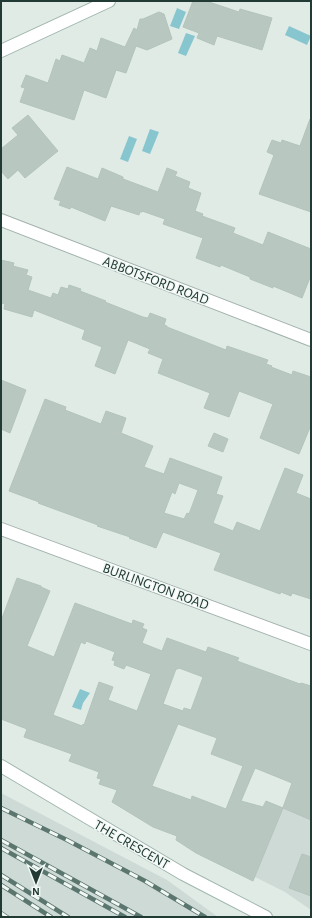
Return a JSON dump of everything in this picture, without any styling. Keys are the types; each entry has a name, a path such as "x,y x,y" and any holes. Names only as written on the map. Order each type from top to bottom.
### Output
{"street":[{"path":"1,51 109,1"},
{"name":"ABBOTSFORD ROAD","path":"1,220 311,340"},
{"name":"BURLINGTON ROAD","path":"1,529 311,644"},
{"name":"THE CRESCENT","path":"1,766 182,874 266,917"}],"shaded area":[{"path":"311,734 311,910 285,892 255,877"},
{"path":"1,793 167,880 218,917 1,917"}],"water":[{"path":"177,8 186,12 179,29 170,26"},
{"path":"289,26 311,36 307,45 285,35"},
{"path":"186,33 195,36 186,56 178,53"},
{"path":"150,129 159,132 150,154 142,151"},
{"path":"129,136 137,139 128,162 120,159"},
{"path":"80,689 90,693 83,703 81,710 72,707"}],"building":[{"path":"193,1 206,1 239,12 240,9 272,18 262,50 217,36 214,45 197,38 199,33 183,27"},
{"path":"159,12 164,14 172,39 147,50 136,46 126,73 116,70 106,98 84,90 74,120 20,102 25,88 21,87 26,75 48,83 56,59 60,61 62,55 84,63 90,48 97,51 101,38 125,47 134,28 137,30 140,19"},
{"path":"28,115 58,151 25,178 18,170 8,179 1,171 1,149 18,135 12,128"},
{"path":"310,119 311,212 259,194 274,155 267,152 272,140 281,143 282,140 300,146"},
{"path":"67,167 98,179 102,168 123,177 123,179 158,192 167,168 177,172 175,176 190,182 188,188 201,193 195,211 203,214 202,216 235,228 233,233 263,245 268,232 311,249 311,275 302,298 273,286 273,288 250,279 250,277 221,265 220,267 196,258 203,238 163,224 165,219 142,211 139,215 111,206 105,221 71,207 70,209 59,205 61,201 54,199"},
{"path":"1,260 14,263 13,266 28,270 26,275 32,277 28,290 51,298 53,293 58,295 61,287 68,289 69,285 81,289 80,291 106,301 105,302 143,317 148,318 150,313 166,319 164,325 167,327 226,350 227,346 268,360 266,364 292,375 293,371 311,377 311,425 299,454 260,438 273,404 239,391 229,417 204,408 210,393 158,373 163,359 148,353 150,349 128,340 115,374 95,366 102,347 82,339 85,330 34,310 32,317 4,309 5,304 1,303"},
{"path":"1,380 26,390 10,433 1,429"},
{"path":"45,399 66,407 65,410 101,424 106,411 126,418 121,433 153,446 144,467 164,474 170,458 222,477 216,494 223,496 213,523 233,531 237,522 260,531 285,468 303,475 296,493 311,499 311,599 292,593 291,596 281,592 280,594 214,570 221,553 163,532 156,548 9,491","holes":["179,483 198,490 189,514 187,513 184,519 164,513 172,492 175,494"]},
{"path":"214,433 228,439 223,452 208,446"},
{"path":"17,578 41,586 50,591 27,646 54,657 75,603 132,624 133,620 144,624 142,628 147,630 142,643 162,651 167,638 206,652 208,647 239,658 237,661 300,684 311,686 311,820 283,808 253,881 196,853 176,840 177,836 153,827 112,802 117,790 99,784 101,779 97,778 99,772 69,761 72,754 24,737 27,729 1,719 1,621","holes":["86,641 115,652 112,660 115,661 114,665 124,669 126,665 151,674 137,711 108,700 113,687 99,682 84,725 83,724 82,726 53,715 81,642 85,644","179,668 203,677 191,710 184,708 183,711 163,704 176,669","178,724 217,738 211,754 243,766 226,809 192,796 191,800 152,786","255,768 292,783 283,808 266,801 263,807 241,801"]},
{"path":"302,854 311,857 311,896 289,888"}],"railway":[{"path":"1,808 67,840 145,881 205,917"},
{"path":"1,840 141,917"},
{"path":"1,848 125,917"},
{"path":"1,875 68,917"},
{"path":"1,885 51,917"},
{"path":"1,913 7,917"}]}
